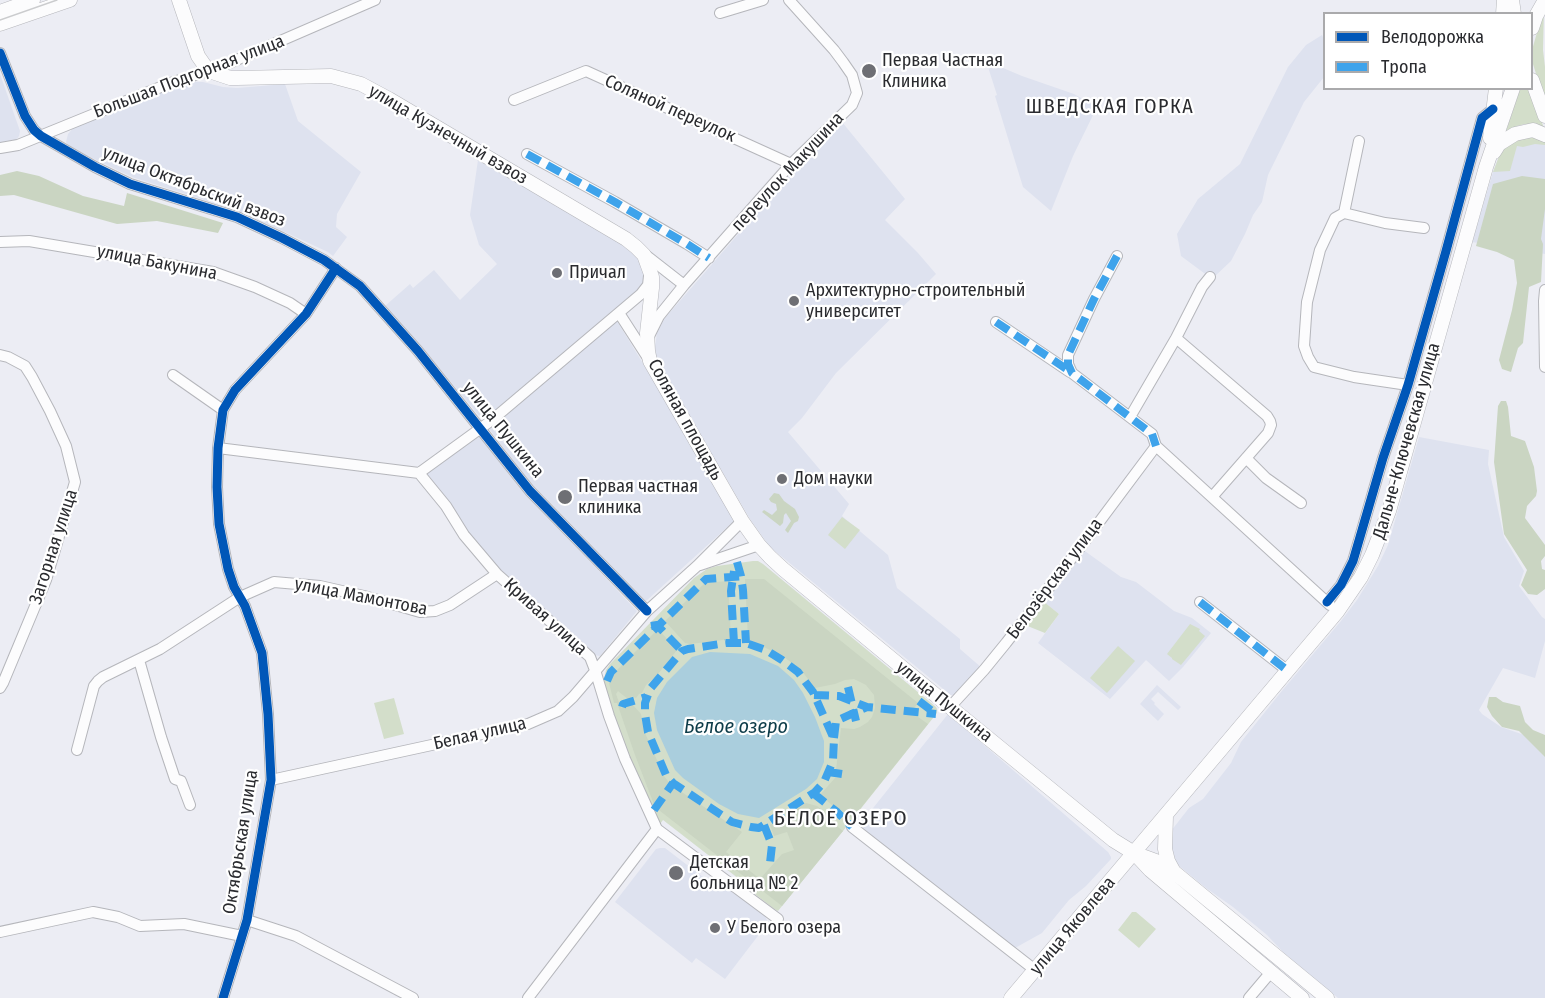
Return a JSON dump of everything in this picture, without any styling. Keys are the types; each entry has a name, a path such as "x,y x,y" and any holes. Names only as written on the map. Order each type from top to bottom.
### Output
{"main road":[{"path":"0,12 33,0"},
{"path":"0,24 70,0"},
{"path":"179,0 198,56 209,70"},
{"path":"1533,25 1545,0"},
{"name":"улица Кузнечный взвоз","path":"209,70 230,78 331,76 361,84 616,233 636,247"},
{"path":"1533,83 1545,116"},
{"name":"Дальне-Ключевская улица","path":"1486,167 1496,90"},
{"name":"Дальне-Ключевская улица","path":"1134,853 1288,671 1332,607 1361,577 1372,555 1381,534 1486,167 1512,90"},
{"path":"1486,167 1499,144 1506,138 1533,130 1545,135"},
{"path":"636,247 644,255 650,267"},
{"name":"Соляная площадь","path":"650,267 652,288 647,342 650,361 742,520"},
{"name":"улица Пушкина","path":"742,520 759,545 783,569 950,707 1113,840 1174,872 1327,998"},
{"path":"1166,816 1165,849 1174,872"},
{"name":"улица Пушкина","path":"1134,853 1150,870 1302,998"},
{"name":"улица Яковлева","path":"1011,998 1134,853"}],"street":[{"name":"Большая Подгорная улица","path":"0,148 18,145 165,85 249,55 375,0"},
{"path":"720,14 763,0"},
{"name":"переулок Макушина","path":"647,342 659,316 684,285 791,164 852,105 857,93 852,75 834,50 789,0"},
{"path":"0,53 25,116 41,136"},
{"name":"Соляной переулок","path":"514,100 586,71 791,164"},
{"path":"996,322 1072,373 1152,434 1156,446 1332,607 1353,561 1383,458 1408,385 1482,118 1493,109"},
{"name":"улица Октябрьский взвоз","path":"41,136 95,167 130,183 237,217 282,238 336,268"},
{"path":"1344,213 1359,141"},
{"path":"527,154 626,208 709,258"},
{"path":"1408,385 1354,377 1314,367 1304,346 1307,302 1320,250 1335,218 1344,213 1385,223 1424,228"},
{"name":"улица Бакунина","path":"0,242 29,240 213,272 290,303 306,314"},
{"path":"636,247 684,285"},
{"path":"1072,373 1068,364 1068,354 1117,256"},
{"path":"218,448 419,473 492,420 641,294 648,285 650,267"},
{"name":"Октябрьская улица","path":"223,998 247,920 271,780 262,653 245,606 234,587 228,569 219,524 218,448 224,410 235,390 306,314 336,268"},
{"name":"улица Пушкина","path":"336,268 360,286 418,351 530,491 647,612"},
{"path":"1130,417 1176,338 1202,287 1210,277"},
{"path":"1545,290 1545,367"},
{"path":"619,313 650,361"},
{"path":"1176,338 1267,416 1271,425 1268,433 1212,497"},
{"name":"Загорная улица","path":"0,355 25,366 32,376 66,446 75,482 46,580 0,688"},
{"path":"173,375 224,410"},
{"name":"Белозёрская улица","path":"950,707 984,670 1156,446"},
{"path":"1246,458 1266,478 1301,503"},
{"name":"Кривая улица","path":"419,473 446,506 464,535 497,574 590,657 625,759 657,829 778,919"},
{"path":"647,612 742,520"},
{"path":"697,566 759,545"},
{"name":"улица Мамонтова","path":"76,750 94,686 103,677 160,649 240,597 274,582 320,586 420,612 435,612 450,605 497,574"},
{"path":"1200,602 1288,671"},
{"name":"Белая улица","path":"271,780 528,724 558,711 647,612"},
{"path":"140,660 164,747 175,779 182,781 190,806"},
{"path":"852,827 1035,970"},
{"path":"528,998 657,829"},
{"path":"0,932 93,912 118,917 140,926 184,924 242,936"},
{"path":"247,920 296,936 413,998"},
{"path":"1249,998 1271,972"}],"shaded area":[{"path":"1322,35 1323,78 1304,102 1268,175 1262,202 1253,215 1231,261 1212,279 1181,256 1177,234 1198,199 1240,164 1288,67 1306,45"},
{"path":"996,65 1074,94 1097,107 1073,156 1051,211 1023,187 988,67"},
{"path":"0,74 20,131 16,140 0,143"},
{"path":"190,82 237,88 285,84 298,121 361,172 337,214 336,227 347,237 333,256 239,211 132,177 69,147 66,142 68,134 74,127"},
{"name":"Архитектурно-строительный университет","path":"842,122 905,199 885,220 936,274 836,373 802,418 788,432 849,504 842,516 888,555 897,588 960,639 960,649 982,668 954,695 950,695 770,547 750,519 656,357 657,333 665,318 796,168"},
{"path":"1545,139 1545,254 1472,242 1503,146"},
{"path":"478,160 623,245 639,259 644,277 643,284 638,291 484,422 385,306 410,284 413,288 434,270 460,300 497,264 479,245 470,215"},
{"path":"617,321 704,463 734,521 645,602 534,487 489,429"},
{"path":"478,433 527,495 637,611 600,656 593,655 500,572 467,534 450,504 426,473"},
{"path":"1419,437 1489,450 1488,464 1504,537 1524,571 1519,586 1545,619 1545,641 1535,678 1503,668 1479,710 1501,727 1530,737 1545,755 1545,998 1338,998 1284,953 1267,935 1172,860 1171,831 1189,808 1203,799 1231,763 1241,742 1341,621 1378,566 1388,545"},
{"path":"1082,549 1121,577 1136,582 1174,611 1192,618 1211,633 1169,681 1146,660 1110,699 1038,643 1059,614 1043,601"},
{"path":"1157,685 1181,707 1178,710 1158,692 1151,699 1164,714 1158,721 1140,704"},
{"path":"948,714 1111,857 1086,886 1069,900 1042,933 1015,948 858,827"},
{"path":"665,848 712,884 716,880 765,916 767,920 767,924 725,979 696,958 692,963 615,902 656,849"}],"green space":[{"path":"1544,8 1545,102 1533,64 1533,46"},
{"path":"1520,90 1529,90 1544,128 1525,124 1506,131"},
{"path":"1526,134 1545,139 1545,145 1517,146 1510,171 1493,172 1503,146"},
{"path":"17,171 39,176 83,196 124,206 127,193 223,223 218,233 157,221 117,224 14,195 0,196 0,175"},
{"path":"1522,176 1545,179 1541,282 1529,287 1523,343 1518,348 1511,372 1502,369 1499,360 1517,283 1514,260 1476,246 1493,184"},
{"path":"1501,401 1506,401 1508,407 1511,436 1525,441 1534,467 1537,491 1536,496 1527,506 1525,518 1545,545 1545,556 1541,561 1542,569 1545,570 1545,589 1537,595 1528,594 1521,585 1527,570 1504,534 1494,462 1498,406"},
{"path":"774,493 779,494 795,509 799,517 788,533 785,530 791,521 786,513 780,526 762,512 764,510 772,515 777,510 776,504 769,499"},
{"path":"842,517 860,530 845,549 828,535"},
{"path":"753,561 763,564 937,709 937,713 778,911 663,820 660,824 656,819 604,690 606,670 610,664 694,578 707,569 717,566"},
{"path":"745,579 764,579 918,703 911,712 928,724 852,819 820,795 835,778 841,778 842,771 836,770 841,728 854,729 868,722 875,708 874,695 866,685 854,679 815,688 801,670 784,657 748,639"},
{"path":"728,581 731,639 685,643 665,621 705,583"},
{"path":"1043,601 1059,614 1045,633 1025,625"},
{"path":"1190,624 1200,629 1199,631 1205,636 1181,665 1167,654"},
{"path":"658,629 677,650 636,698 632,696 629,700 618,691 616,694 621,708 632,704 641,714 645,733 664,776 671,785 742,832 726,852 760,879 782,854 794,850 787,832 774,836 770,825 806,803 817,806 832,818 830,821 843,831 782,906 655,807 617,703 614,703 609,683 614,673"},
{"path":"1118,646 1135,661 1107,693 1090,678"},
{"path":"1489,697 1496,697 1503,702 1520,706 1525,722 1533,730 1545,735 1545,757 1519,731 1502,727 1487,707"},
{"path":"394,698 404,734 384,739 374,703"},
{"path":"1132,912 1136,912 1156,929 1139,948 1118,930"}],"water":[{"name":"Белое озеро","path":"710,652 750,654 778,666 794,680 803,693 824,741 824,762 817,779 806,789 759,818 738,814 719,804 683,778 675,770 657,730 654,713 657,698 667,682 692,657"}],"tram line":[{"path":"0,20 57,0"}],"marked path":[{"path":"527,154 615,202 709,258"},
{"path":"1117,256 1068,355 1068,364 1072,373 1152,434 1156,446"},
{"path":"996,322 1071,372"},
{"path":"737,562 743,590 746,643"},
{"path":"734,571 731,591 734,643"},
{"path":"607,681 611,672 706,579 745,576"},
{"path":"1200,602 1288,671"},
{"path":"651,626 657,625 682,651"},
{"path":"726,643 746,643 766,650 798,672 813,692 834,739 833,761 824,782 815,792 759,828 732,822 673,783 666,775 648,732 645,703 650,689 682,651 726,643"},
{"path":"848,687 856,721"},
{"path":"814,695 839,696 867,707 936,714"},
{"path":"622,707 623,704 646,697"},
{"path":"919,701 936,714"},
{"path":"834,738 836,721 867,707"},
{"path":"828,772 842,774"},
{"path":"654,810 673,783"},
{"path":"813,793 852,827"},
{"path":"764,825 772,845 770,863"}],"cycle path":[{"path":"0,53 25,116 41,136 130,184 237,217 282,238 324,260 360,286 418,351 530,491 647,611"},
{"path":"1327,602 1341,585 1353,561 1383,458 1408,385 1482,118 1493,109"},
{"path":"223,998 247,920 271,780 262,653 245,606 234,587 219,524 218,448 223,410 235,390 306,314 336,268"}],"place":[{"name":"Первая Частная Клиника","path":"869,71"},
{"name":"Причал","path":"557,273"},
{"name":"Архитектурно-строительный университет","path":"794,301"},
{"name":"Дом науки","path":"782,479"},
{"name":"Первая частная клиника","path":"565,497"},
{"name":"Детская больница № 2","path":"676,873"},
{"name":"У Белого озера","path":"715,928"}],"district":[{"name":"ШВЕДСКАЯ ГОРКА","path":"1110,107"},
{"name":"БЕЛОЕ ОЗЕРО","path":"841,819"}]}
